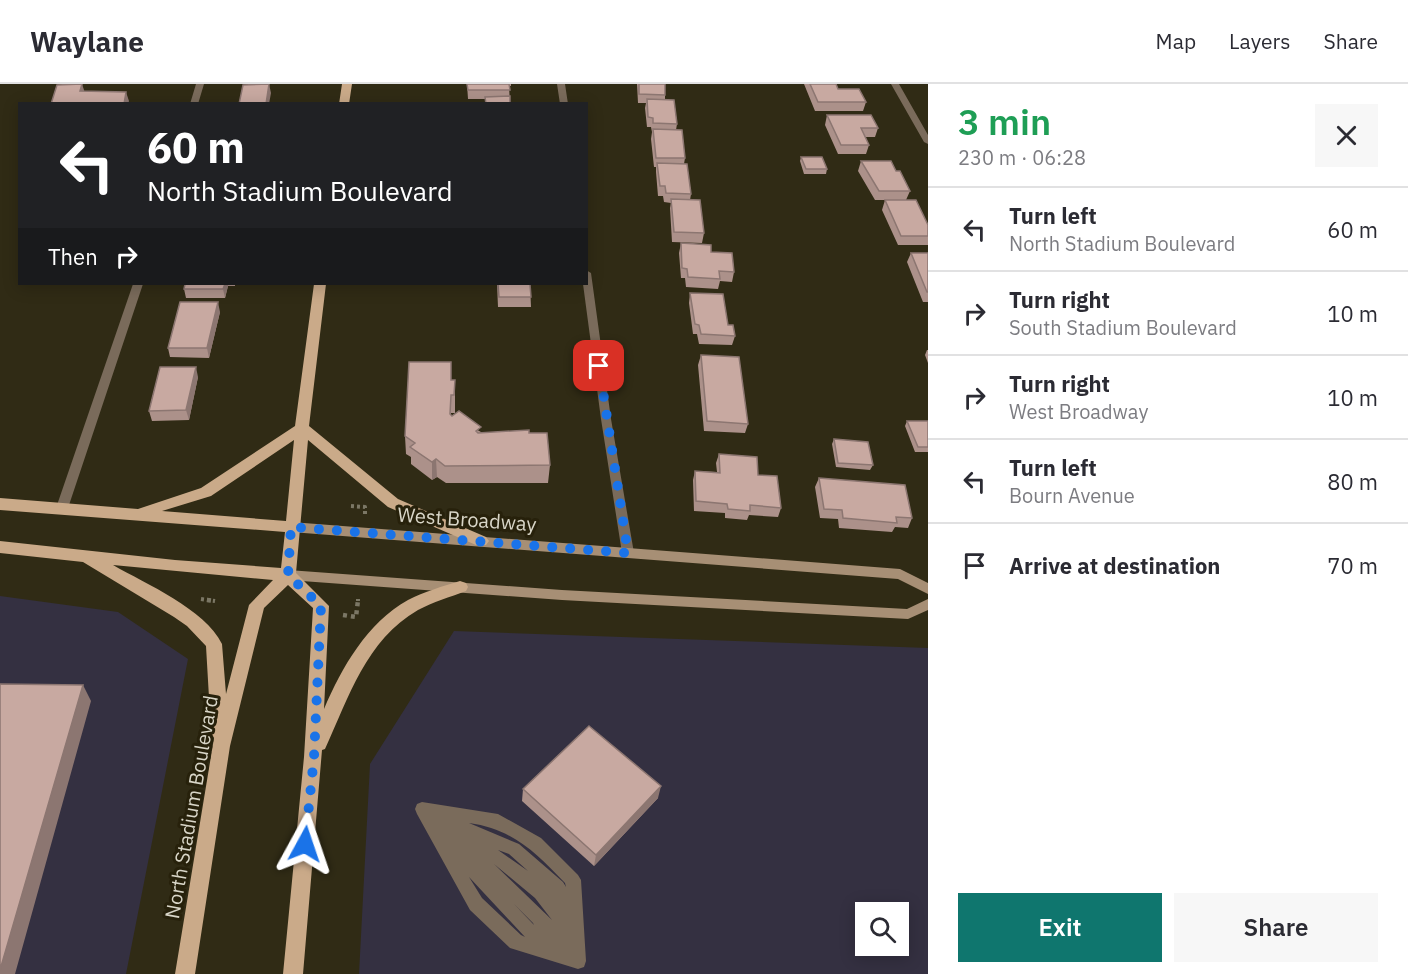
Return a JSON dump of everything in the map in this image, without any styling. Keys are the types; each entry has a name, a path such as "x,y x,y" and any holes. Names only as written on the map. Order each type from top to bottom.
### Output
{"main road":[{"path":"344,102 347,84"},
{"path":"288,575 291,527 320,285"},
{"path":"136,514 206,492 302,428"},
{"path":"302,428 393,503 481,542"},
{"name":"West Broadway","path":"0,504 900,574 928,589"},
{"path":"0,547 288,575 562,596 908,614 928,604"},
{"path":"81,555 194,621 214,644 221,746"},
{"path":"288,575 321,606 314,757 293,974"},
{"name":"North Stadium Boulevard","path":"185,974 221,746 257,605 288,575"},
{"path":"314,757 335,698 358,660 382,629 412,606 460,587"}],"street":[{"path":"195,102 200,84"},
{"path":"561,84 564,102"},
{"path":"895,84 928,142"},
{"path":"62,508 138,285"},
{"path":"588,285 606,420 628,553"},
{"path":"422,809 476,904 516,942 578,961"},
{"path":"422,809 532,910 578,961"},
{"path":"422,809 514,849 558,887 578,961"}],"path":[{"path":"351,506 365,507 364,519"},
{"path":"193,598 215,601"},
{"path":"338,614 356,616 358,598"}],"shaded area":[{"path":"0,596 118,612 188,659 126,974 0,974"},
{"path":"454,631 928,648 928,974 359,974 370,764"}],"building":[{"path":"82,84 80,91 126,92 124,102 52,102 57,85"},
{"path":"269,84 266,102 239,102 243,85"},
{"path":"467,84 509,84 510,90 468,90"},
{"path":"639,84 665,84 665,95 639,94"},
{"path":"810,84 836,84 838,89 859,89 866,102 818,102"},
{"path":"510,96 510,102 486,102 485,97"},
{"path":"647,99 674,100 677,124 653,123 653,118 648,117"},
{"path":"827,115 871,115 878,128 861,128 869,145 841,145"},
{"path":"653,129 682,130 685,158 656,158"},
{"path":"801,157 822,157 827,169 806,169"},
{"path":"861,161 891,161 896,171 900,171 910,191 879,191"},
{"path":"657,163 687,164 691,194 666,193 665,186 660,186"},
{"path":"671,199 700,200 704,233 674,232"},
{"path":"885,200 916,200 928,225 928,236 901,236"},
{"path":"681,243 711,245 711,252 732,253 734,272 719,271 720,279 688,277 687,269 682,268"},
{"path":"911,253 928,253 928,292 927,292"},
{"path":"185,285 225,285 223,289 184,289"},
{"path":"498,285 530,285 531,297 499,297"},
{"path":"690,293 723,294 728,325 733,325 735,336 701,334 699,325 695,324"},
{"path":"180,302 218,302 207,348 168,348"},
{"path":"701,355 739,357 748,424 707,421"},
{"path":"409,362 451,362 451,380 455,380 450,414 452,416 459,411 481,427 476,431 478,433 529,430 529,433 547,433 550,465 445,466 436,459 432,462 410,447 415,443 405,436"},
{"path":"160,367 196,367 186,410 149,411"},
{"path":"907,421 928,421 928,447 918,447"},
{"path":"834,439 868,442 873,465 838,463"},
{"path":"719,454 757,457 758,475 777,476 781,508 750,505 750,511 728,509 727,504 696,501 695,471 720,473"},
{"path":"819,478 905,485 912,518 896,517 897,523 843,518 842,510 824,509"},
{"path":"0,684 83,685 0,970"},
{"path":"589,726 661,786 596,855 523,789"}],"route":[{"path":"305,844 314,757 321,606 288,575 291,527 628,553 599,366"}]}
